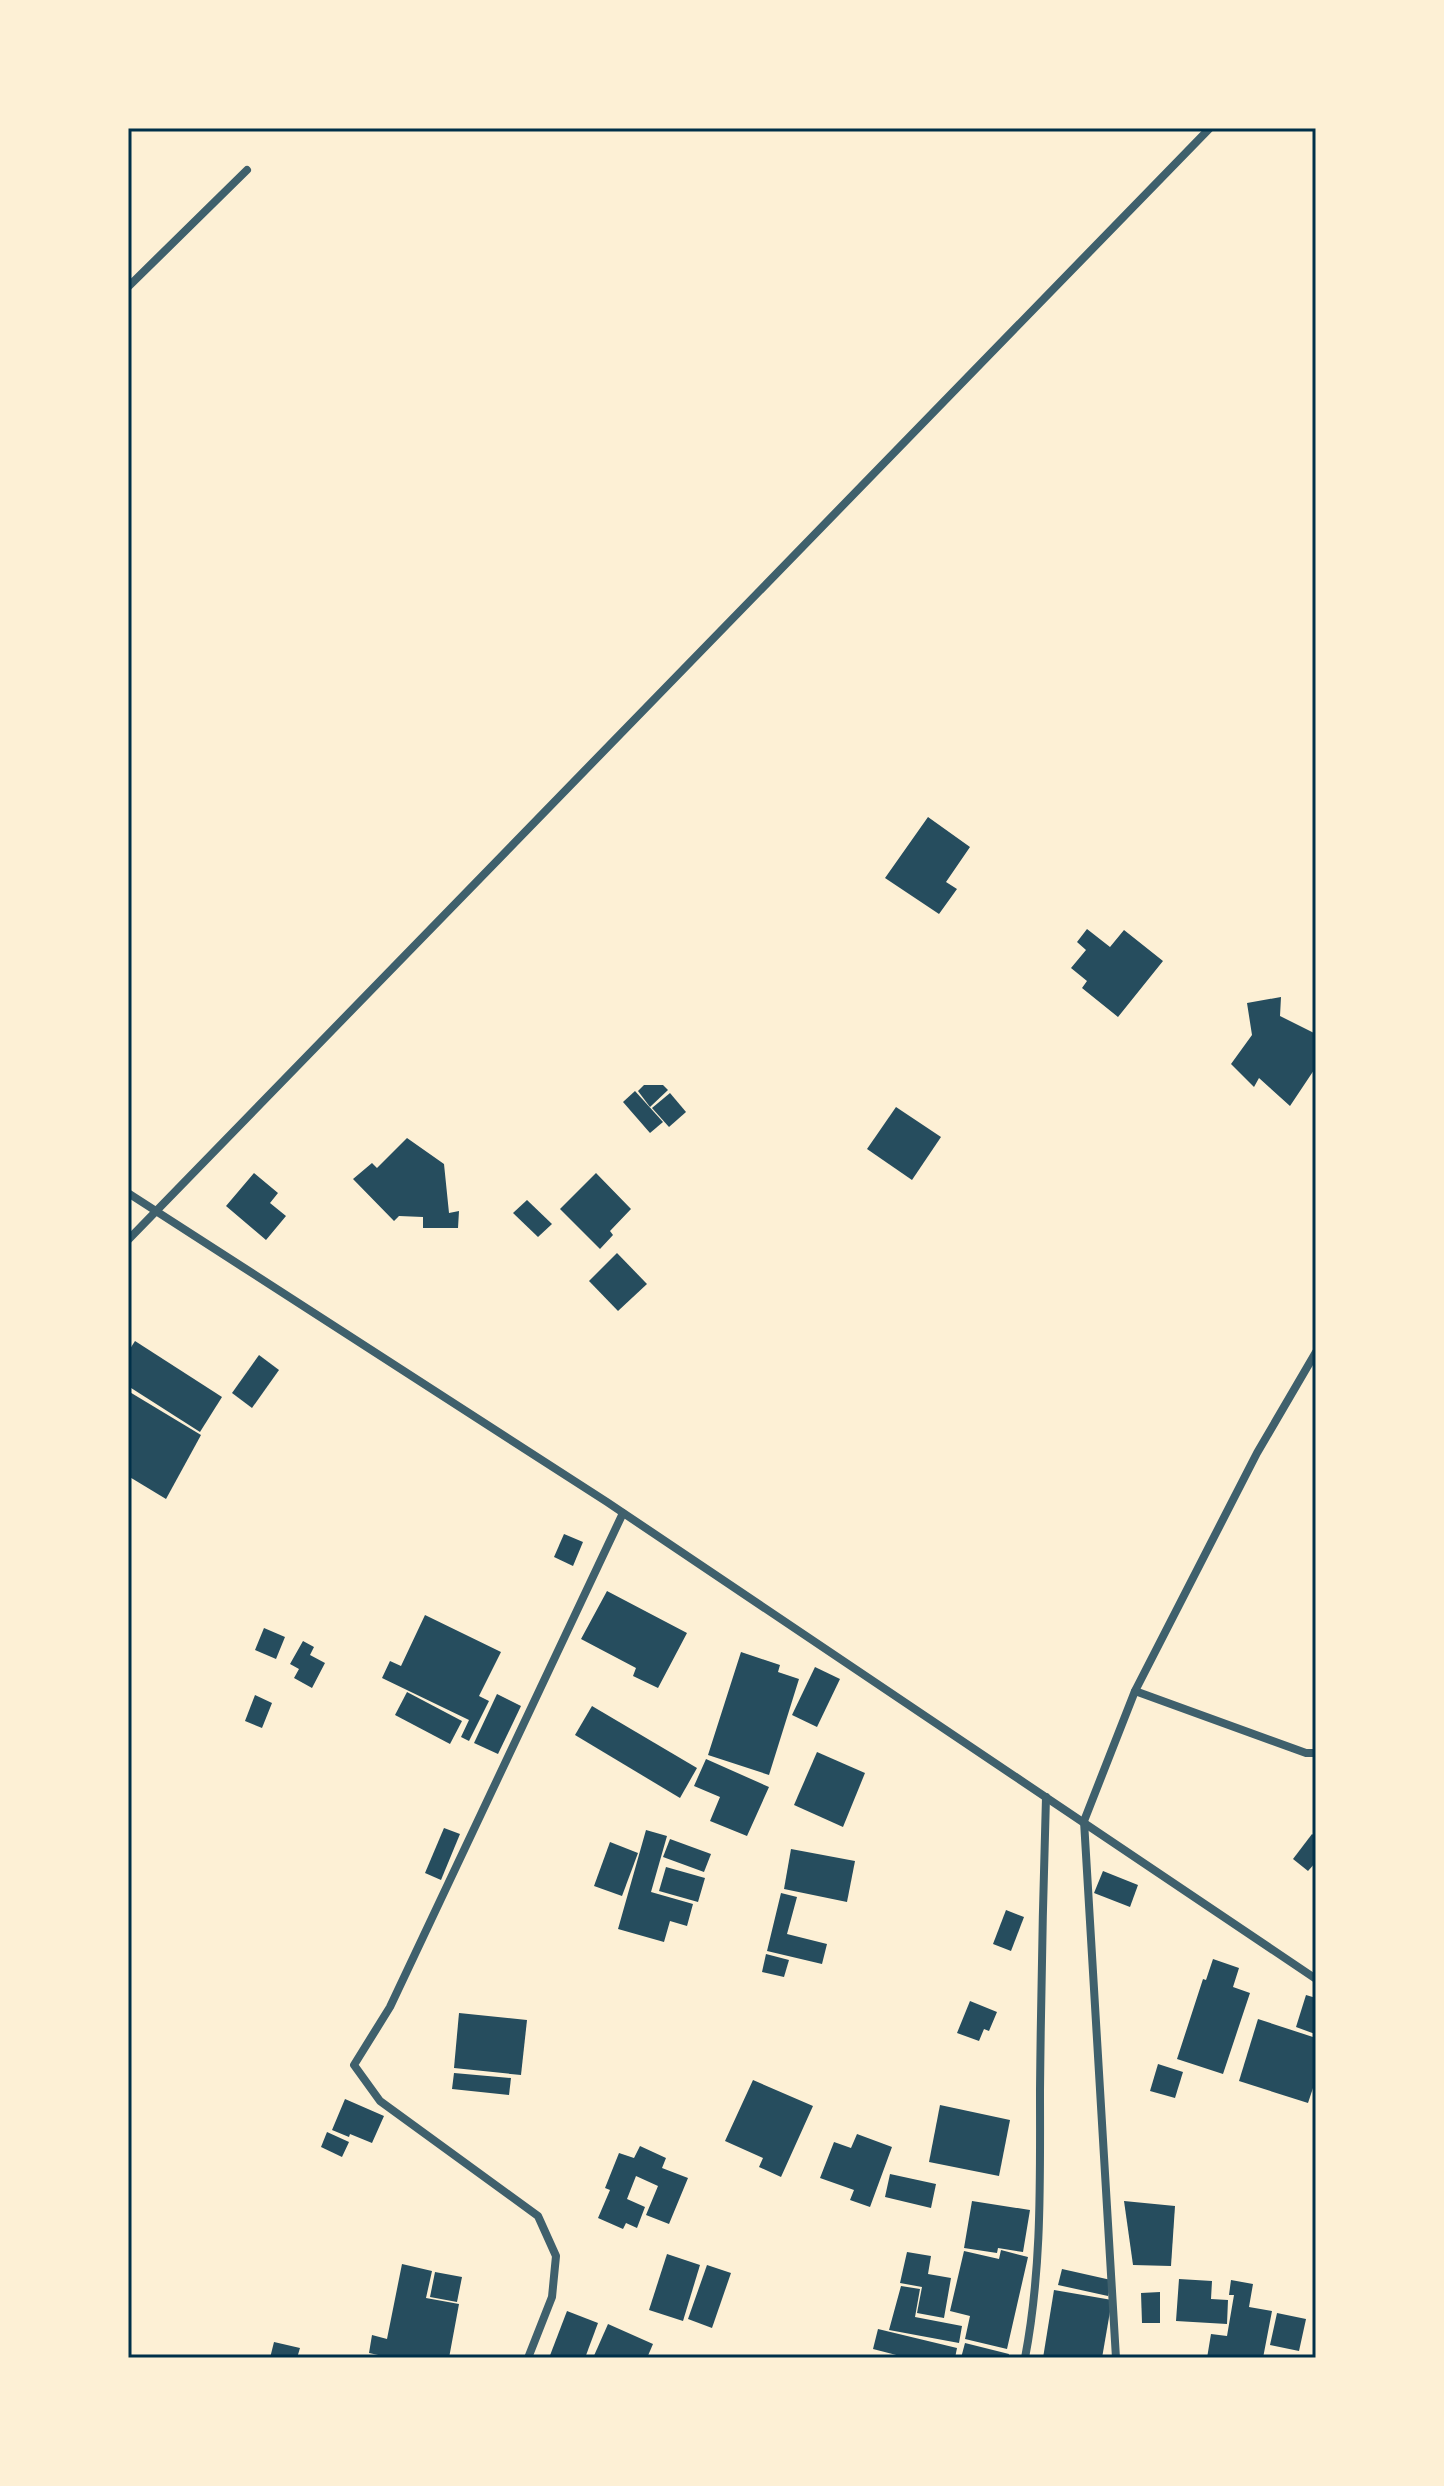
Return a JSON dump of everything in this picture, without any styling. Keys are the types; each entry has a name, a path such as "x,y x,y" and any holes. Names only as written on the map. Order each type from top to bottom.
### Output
{"street":[{"path":"128,1240 1210,128"},
{"path":"128,287 247,170"},
{"path":"128,1193 623,1513 1316,1979"},
{"path":"1116,2358 1084,1821 1135,1691 1257,1453 1316,1352"},
{"path":"528,2358 552,2297 556,2256 538,2216 380,2101 354,2065 390,2007 623,1513"},
{"path":"1135,1691 1306,1753 1316,1753"},
{"path":"1025,2358 1036,2293 1040,2227 1041,1968 1046,1797"}],"building":[{"path":"928,817 970,847 946,882 957,889 939,914 885,878"},
{"path":"1087,929 1110,947 1124,930 1163,961 1118,1017 1082,988 1087,981 1071,968 1086,950 1077,942"},
{"path":"1281,997 1280,1016 1316,1034 1316,1067 1290,1106 1259,1078 1254,1087 1231,1064 1252,1035 1247,1003"},
{"path":"644,1085 663,1085 668,1090 650,1107 638,1091"},
{"path":"635,1091 663,1122 650,1133 623,1102"},
{"path":"670,1093 686,1112 669,1127 652,1108"},
{"path":"896,1107 941,1137 912,1180 867,1149"},
{"path":"407,1138 444,1164 449,1213 459,1211 458,1228 423,1228 423,1217 399,1216 394,1221 353,1179 372,1163 377,1168"},
{"path":"254,1173 278,1193 270,1203 286,1216 266,1240 226,1206"},
{"path":"596,1173 631,1209 610,1231 613,1235 600,1249 560,1209"},
{"path":"527,1200 552,1224 538,1237 513,1213"},
{"path":"617,1253 647,1284 618,1311 589,1281"},
{"path":"135,1341 222,1397 200,1432 128,1386 128,1352"},
{"path":"259,1355 279,1370 252,1408 232,1393"},
{"path":"128,1391 201,1435 166,1499 128,1476"},
{"path":"564,1534 583,1542 573,1566 554,1557"},
{"path":"607,1591 687,1633 658,1688 633,1676 636,1668 581,1639"},
{"path":"425,1615 501,1652 479,1696 489,1701 469,1741 461,1737 469,1720 382,1678 390,1661 401,1666"},
{"path":"264,1628 285,1637 276,1659 255,1650"},
{"path":"303,1641 314,1647 310,1655 325,1663 312,1688 294,1678 299,1669 290,1664"},
{"path":"741,1652 780,1665 778,1672 799,1679 769,1775 708,1755"},
{"path":"815,1667 840,1679 817,1727 792,1715"},
{"path":"407,1692 462,1721 450,1744 395,1715"},
{"path":"497,1694 521,1706 498,1754 474,1743"},
{"path":"255,1695 272,1703 262,1728 245,1721"},
{"path":"592,1706 697,1768 680,1798 575,1735"},
{"path":"817,1752 865,1773 843,1827 794,1805"},
{"path":"706,1759 769,1787 747,1836 710,1821 720,1797 694,1786"},
{"path":"444,1828 460,1834 441,1880 425,1873"},
{"path":"646,1830 667,1836 651,1892 693,1904 687,1926 670,1921 664,1942 618,1929"},
{"path":"1312,1834 1316,1837 1316,1862 1308,1871 1293,1859"},
{"path":"670,1839 711,1854 704,1872 663,1857"},
{"path":"610,1842 638,1853 622,1896 594,1886"},
{"path":"791,1849 855,1861 847,1902 784,1889"},
{"path":"666,1867 705,1878 698,1902 659,1891"},
{"path":"1103,1871 1138,1885 1130,1907 1094,1893"},
{"path":"781,1893 797,1897 787,1934 827,1944 822,1964 767,1951"},
{"path":"1006,1910 1024,1917 1011,1951 993,1944"},
{"path":"766,1954 789,1960 784,1977 762,1972"},
{"path":"1213,1959 1239,1968 1233,1987 1250,1993 1223,2074 1177,2059 1203,1979 1206,1980"},
{"path":"1306,1995 1316,1998 1315,2034 1296,2027"},
{"path":"970,2001 997,2012 989,2031 984,2029 979,2041 957,2033"},
{"path":"459,2013 527,2020 521,2075 454,2068"},
{"path":"1258,2019 1316,2038 1316,2079 1308,2103 1239,2081"},
{"path":"1158,2064 1183,2072 1175,2098 1150,2091"},
{"path":"454,2073 511,2078 509,2095 452,2089"},
{"path":"753,2080 813,2106 781,2177 759,2167 763,2158 725,2141"},
{"path":"345,2099 384,2116 372,2143 332,2130"},
{"path":"940,2105 1010,2120 999,2176 929,2162"},
{"path":"327,2132 349,2142 342,2157 321,2147"},
{"path":"857,2134 892,2147 870,2207 850,2200 854,2190 820,2178 834,2142 851,2148"},
{"path":"640,2146 666,2158 662,2168 688,2178 669,2224 646,2215 658,2186 636,2176 627,2199 645,2207 637,2228 626,2223 623,2229 598,2218 610,2190 605,2188 619,2153 634,2158"},
{"path":"890,2174 936,2184 931,2208 885,2197"},
{"path":"972,2201 1030,2210 1023,2252 998,2248 997,2253 964,2248"},
{"path":"1124,2201 1175,2206 1171,2266 1133,2265"},
{"path":"1001,2250 1028,2257 1007,2349 965,2339 970,2316 950,2311 964,2251 999,2259"},
{"path":"907,2252 931,2256 928,2274 951,2278 944,2318 917,2313 922,2287 900,2283"},
{"path":"667,2254 700,2265 683,2321 649,2310"},
{"path":"402,2264 432,2271 426,2298 459,2304 449,2358 392,2358 369,2353 372,2335 387,2339"},
{"path":"707,2265 731,2273 712,2328 688,2319"},
{"path":"1062,2269 1111,2280 1108,2296 1058,2285"},
{"path":"435,2272 462,2277 457,2302 430,2297"},
{"path":"1179,2279 1212,2281 1211,2299 1228,2300 1227,2324 1176,2321"},
{"path":"1231,2280 1253,2284 1249,2307 1272,2311 1263,2358 1207,2358 1211,2334 1227,2336 1234,2295 1229,2295"},
{"path":"901,2286 920,2289 915,2317 962,2326 959,2343 889,2330"},
{"path":"1054,2290 1112,2300 1102,2358 1043,2358"},
{"path":"1160,2292 1160,2323 1142,2323 1141,2293"},
{"path":"567,2311 598,2323 585,2358 549,2358"},
{"path":"1277,2313 1306,2319 1299,2351 1270,2345"},
{"path":"608,2324 653,2344 647,2358 593,2358"},
{"path":"878,2329 957,2348 955,2358 908,2358 873,2349"},
{"path":"274,2342 300,2348 297,2358 270,2358"},
{"path":"965,2343 1009,2354 1008,2358 961,2358"}]}
